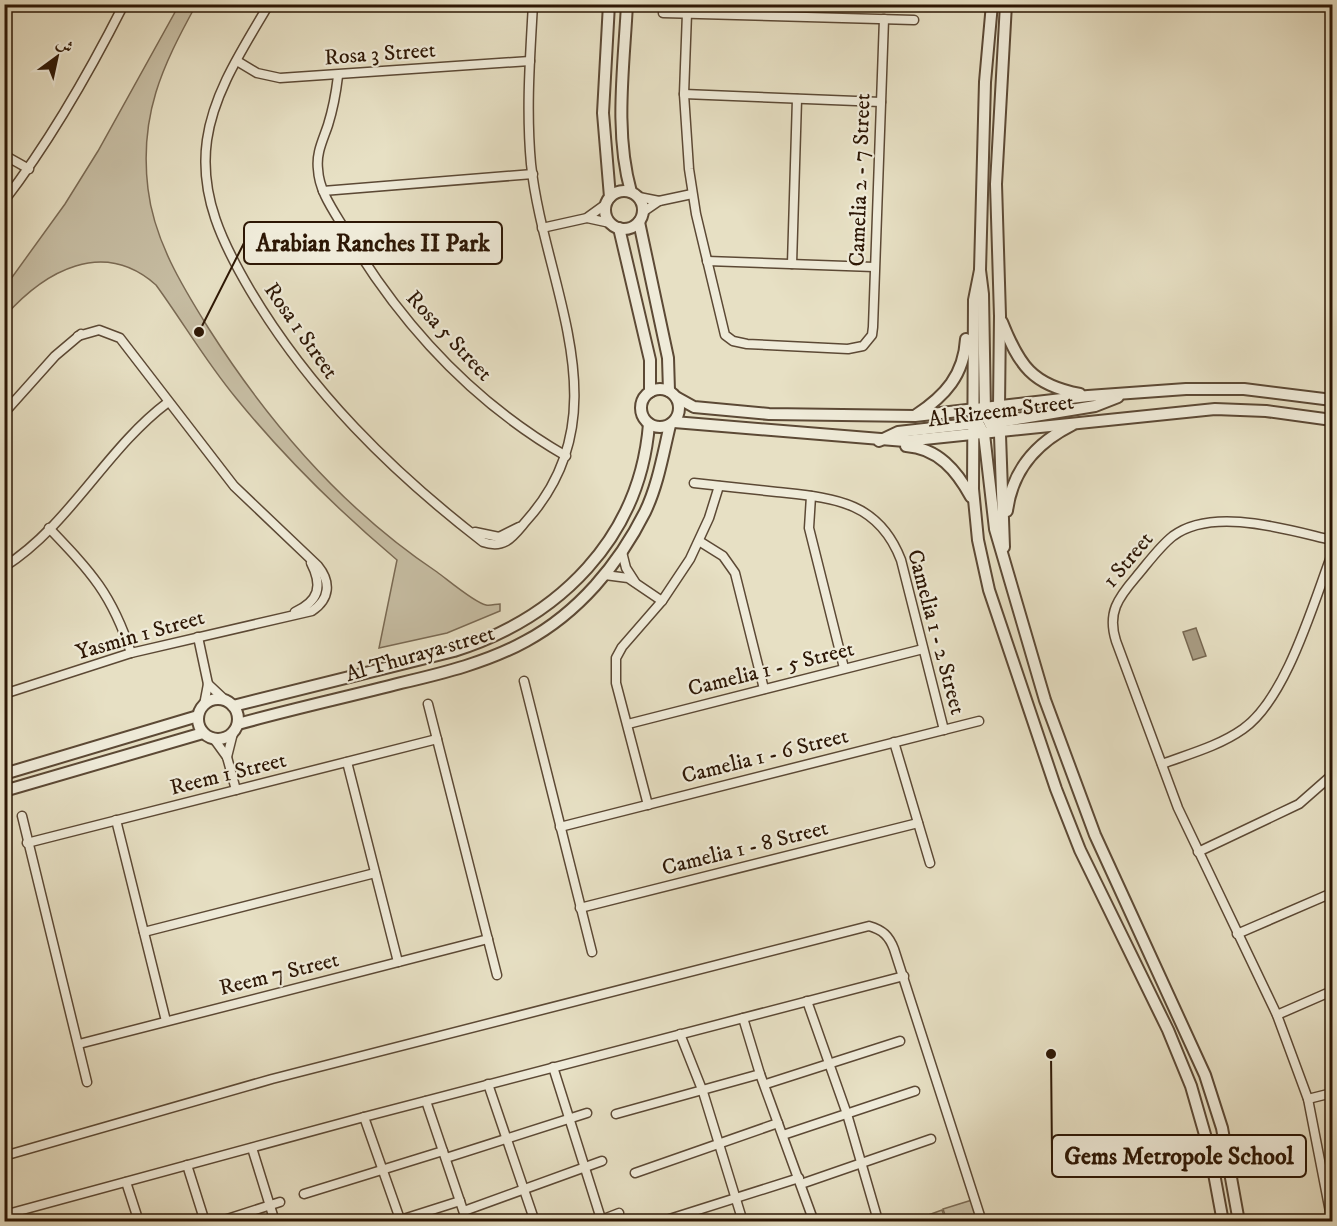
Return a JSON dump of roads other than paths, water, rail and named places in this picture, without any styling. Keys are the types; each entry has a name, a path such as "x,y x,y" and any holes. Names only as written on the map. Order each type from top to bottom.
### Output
{"street":[{"path":"4,201 29,169 98,55 124,4"},
{"name":"Rosa 1 Street","path":"268,4 218,100 207,141 207,191 221,238 259,305 320,391 394,469 448,515 469,529 486,536 499,537 524,524 546,495 566,456 573,428 576,377 532,174 528,118 533,4"},
{"path":"609,4 603,113 608,200 605,212 614,225 650,360 650,392"},
{"path":"627,4 622,113 625,162 641,217 668,358 672,394 679,410 672,424 661,428 648,424 641,407 644,398 650,392 660,389 672,394"},
{"path":"987,424 972,411 974,300 980,270 985,82 992,4"},
{"path":"1006,4 996,166 1000,316 999,407 987,424 972,436 974,502 989,590 1016,674 1080,850 1182,1062 1210,1152 1223,1221"},
{"path":"663,13 914,20"},
{"path":"687,13 684,94 692,194 707,261 874,267"},
{"name":"Camelia 2 - 7 Street","path":"707,261 723,329 728,338 747,344 848,349 862,346 868,341 873,327 884,19"},
{"name":"Rosa 3 Street","path":"237,61 268,77 338,76 530,61"},
{"name":"Rosa 5 Street","path":"338,76 332,110 318,154 317,168 323,191 365,263 413,329 488,403 527,434 566,456"},
{"path":"684,94 881,102"},
{"path":"792,264 797,99"},
{"path":"4,155 29,169"},
{"path":"323,191 532,174"},
{"path":"587,218 620,191 659,201 692,194"},
{"path":"542,228 587,218 632,227 659,201"},
{"path":"915,416 939,399 961,369 966,350 968,295 971,283 980,270"},
{"path":"980,270 984,294 987,424 995,529 1005,556 1032,658 1081,802 1208,1084 1222,1128 1239,1221"},
{"path":"1000,316 1015,354 1030,373 1057,389 1088,396"},
{"name":"Yasmin 1 Street","path":"4,413 50,361 78,336 92,327 107,326 121,333 167,403 234,486 307,556 319,583 318,593 305,607 286,615 130,653 4,694"},
{"name":"Al Rizeem Street","path":"999,407 1088,396 1217,388 1332,400"},
{"name":"Al Rizeem Street","path":"672,394 694,407 769,414 915,416 972,411"},
{"path":"879,441 898,432 987,424 1095,406 1124,394"},
{"path":"4,567 18,558 49,528 114,454 167,403"},
{"name":"Al Rizeem Street","path":"987,424 1080,422 1215,410 1266,411 1332,420"},
{"path":"738,427 740,411"},
{"path":"767,430 769,414"},
{"path":"1005,556 1009,501 1022,467 1046,441 1080,422"},
{"name":"Al Thuraya street","path":"228,702 454,651 506,631 541,610 582,573 621,521 644,459 648,424"},
{"name":"Al Rizeem Street","path":"672,424 738,427 879,441 914,441 972,436"},
{"name":"Al Thuraya street","path":"236,729 426,677 505,650 549,626 589,592 622,552 646,510 672,424"},
{"path":"879,441 926,450 935,454 958,476 974,502"},
{"name":"Camelia 1 - 2 Street","path":"694,483 827,497 854,507 875,522 889,538 901,561 944,730"},
{"path":"648,805 616,683 616,658 622,647 662,601 699,541 719,486"},
{"path":"811,496 809,528 844,668"},
{"name":"1 Street","path":"1332,540 1278,527 1219,521 1203,523 1173,536 1122,593 1112,611 1113,631 1162,764 1198,852 1276,1015 1308,1099 1332,1221"},
{"path":"49,528 90,571 106,592 119,618 130,653"},
{"path":"699,541 723,556 735,573 764,689"},
{"path":"622,552 626,568 636,582"},
{"path":"1162,764 1232,736 1262,713 1282,681 1332,554"},
{"path":"605,575 621,576 636,582 662,601"},
{"path":"4,774 198,716 204,705 208,684 198,637"},
{"name":"Camelia 1 - 5 Street","path":"628,724 923,649"},
{"path":"524,681 592,952"},
{"path":"208,684 237,711 236,729 227,757"},
{"path":"204,705 213,699 228,702"},
{"path":"428,704 497,975"},
{"path":"198,716 203,733"},
{"name":"Camelia 1 - 6 Street","path":"560,826 979,721"},
{"path":"214,739 228,738 236,729"},
{"path":"4,791 203,733 214,739 227,757 236,790"},
{"name":"Reem 1 Street","path":"27,843 437,740"},
{"path":"894,742 930,863"},
{"path":"347,762 398,962"},
{"path":"1198,852 1299,804 1332,775"},
{"path":"22,816 87,1082"},
{"path":"116,820 166,1021"},
{"name":"Camelia 1 - 8 Street","path":"580,908 918,823"},
{"path":"144,933 375,873"},
{"path":"1238,934 1332,893"},
{"path":"4,1156 272,1079 869,927 881,930 890,938 982,1221"},
{"name":"Reem 7 Street","path":"79,1044 488,939"},
{"path":"4,1215 488,1084 904,976"},
{"path":"1276,1015 1332,991"},
{"path":"807,1001 847,1114 877,1217"},
{"path":"743,1018 760,1074 766,1084 814,1221"},
{"path":"680,1034 703,1092 743,1221"},
{"path":"766,1084 900,1041"},
{"path":"553,1068 600,1221 619,1213"},
{"path":"616,1114 703,1092 760,1074"},
{"path":"488,1084 535,1221"},
{"path":"783,1135 915,1091"},
{"path":"1308,1099 1332,1093"},
{"path":"426,1101 467,1221"},
{"path":"304,1194 383,1170 507,1138 587,1113"},
{"path":"364,1117 399,1221 460,1201"},
{"path":"635,1173 719,1146 778,1122"},
{"path":"660,1221 735,1197 800,1181 931,1139"},
{"path":"252,1148 275,1221"},
{"path":"464,1210 602,1161"},
{"path":"187,1165 205,1221"},
{"path":"126,1182 139,1221"},
{"path":"218,1221 280,1202"}],"place":[{"name":"Arabian Ranches II Park","path":"199,332"},
{"name":"Gems Metropole School","path":"1051,1054"}]}
